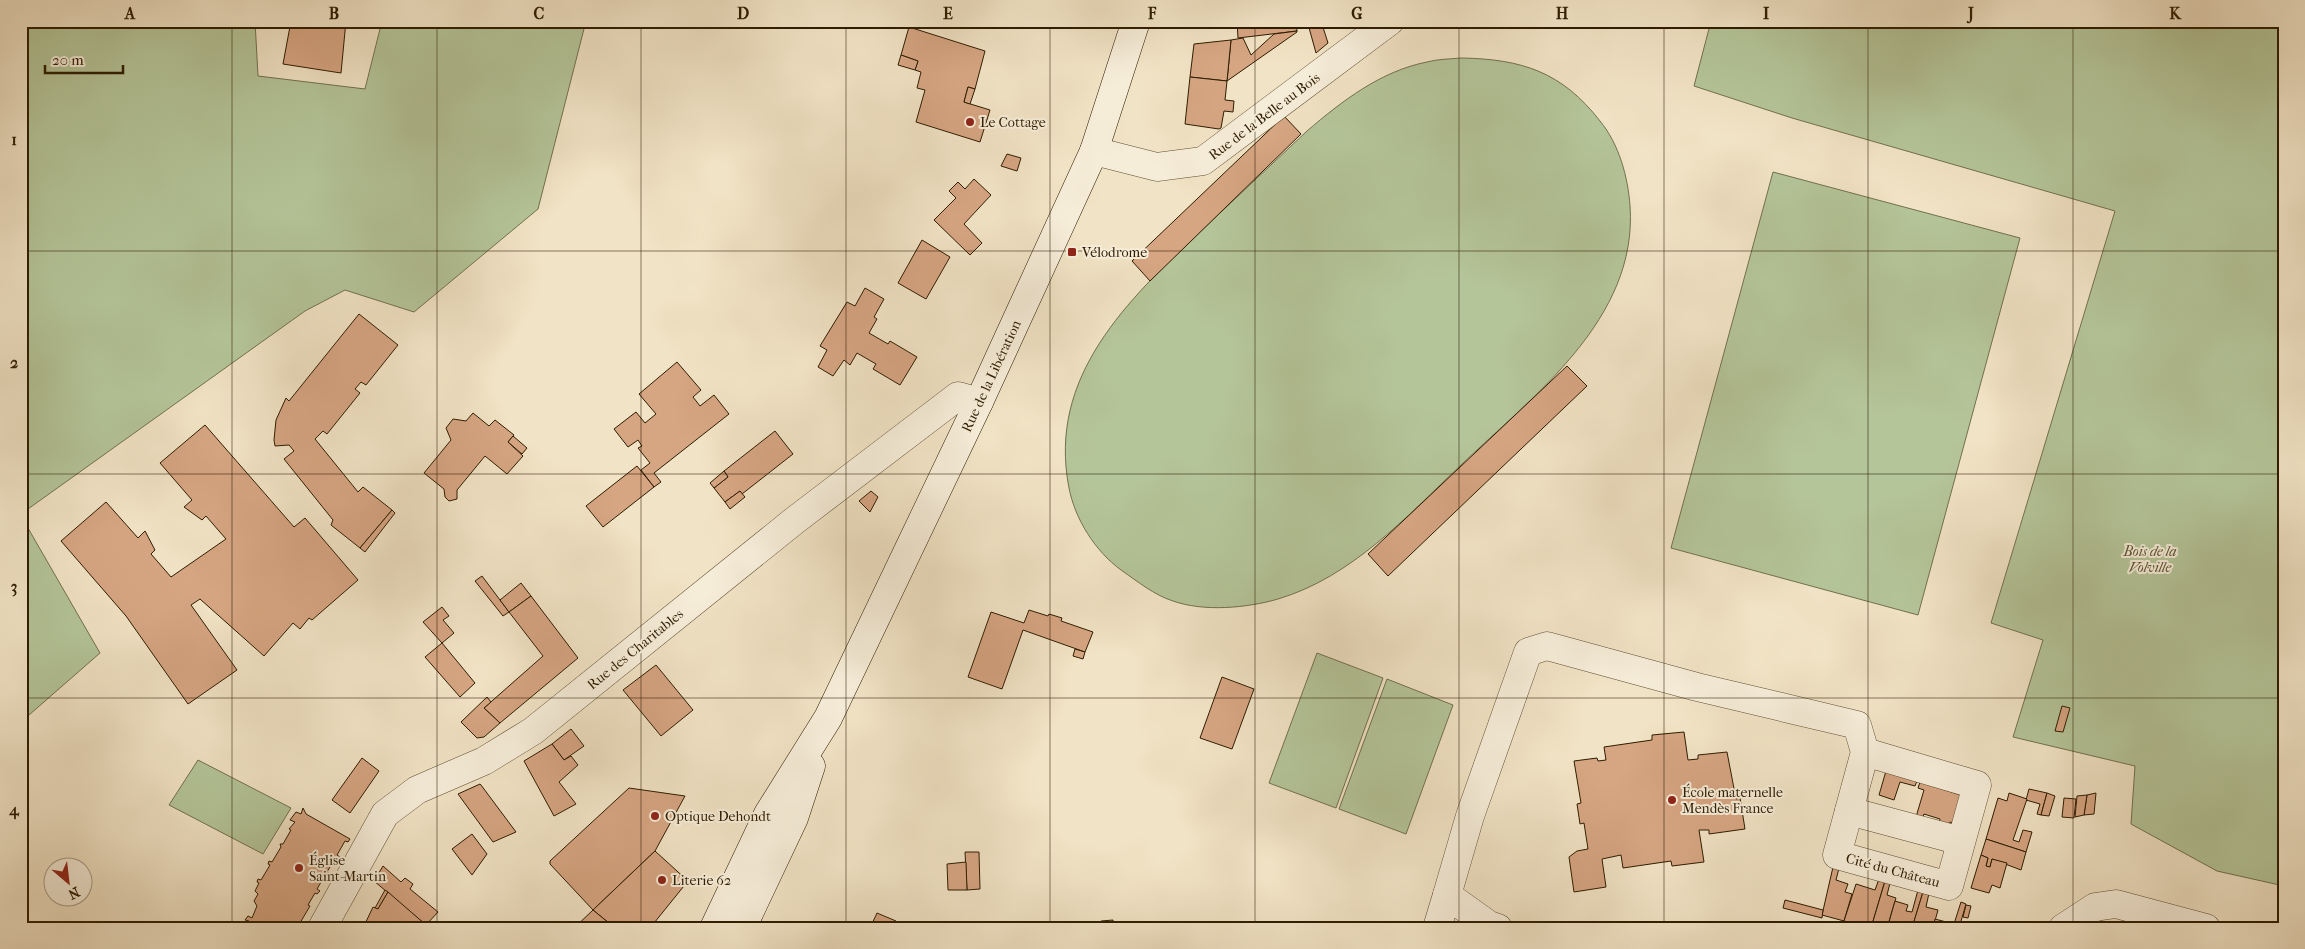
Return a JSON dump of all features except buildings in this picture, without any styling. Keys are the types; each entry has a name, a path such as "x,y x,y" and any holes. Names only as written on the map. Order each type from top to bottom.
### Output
{"street":[{"name":"Rue de la Libération","path":"742,928 794,818 826,723 979,402 1094,151 1136,21"},
{"name":"Rue de la Belle au Bois","path":"1094,151 1157,167 1203,161 1390,21"},
{"name":"Rue des Charitables","path":"322,928 385,814 417,790 484,761 533,731 794,520 958,396 979,402"},
{"name":"Cité du Château","path":"1447,895 1470,816 1528,652 1547,646 1697,687 1858,725 1865,752 1837,855 1949,886 1977,785 1865,752"},
{"name":"Rue de la Libération","path":"714,928 768,814 826,723"},
{"path":"1849,811 1961,841"},
{"path":"1437,928 1447,895 1492,927"},
{"path":"2063,928 2095,907 2116,904 2206,928"}],"green space":[{"path":"21,21 255,21 258,76 365,89 382,21 586,21 538,209 414,312 345,290 305,311 21,514"},
{"name":"Bois de la Volville","path":"1711,21 2284,21 2284,886 2217,871 2131,824 2135,766 2013,737 2043,640 1991,623 2115,211 1792,118 1694,86"},
{"path":"1461,58 1503,61 1522,65 1539,72 1571,91 1586,104 1607,130 1625,172 1630,206 1628,247 1617,284 1599,319 1576,352 1519,411 1377,543 1354,561 1330,576 1305,589 1278,599 1253,605 1226,608 1198,607 1166,598 1152,591 1121,570 1103,554 1081,523 1069,488 1065,448 1070,410 1082,376 1100,343 1122,313 1174,257 1307,131 1334,109 1348,98 1394,72 1431,61"},
{"path":"1773,172 2020,238 1918,615 1671,548"},
{"path":"21,516 100,653 21,722"},
{"path":"1317,653 1383,678 1336,808 1269,783"},
{"path":"1387,679 1453,705 1406,834 1339,809"},
{"path":"198,760 291,808 263,854 169,805"}],"place":[{"name":"Le Cottage","path":"970,122"},
{"name":"Vélodrome","path":"1072,252"},
{"name":"École maternelle Mendès France","path":"1672,800"},
{"name":"Optique Dehondt","path":"655,816"},
{"name":"Église Saint-Martin","path":"299,868"},
{"name":"Literie 62","path":"662,880"}]}
